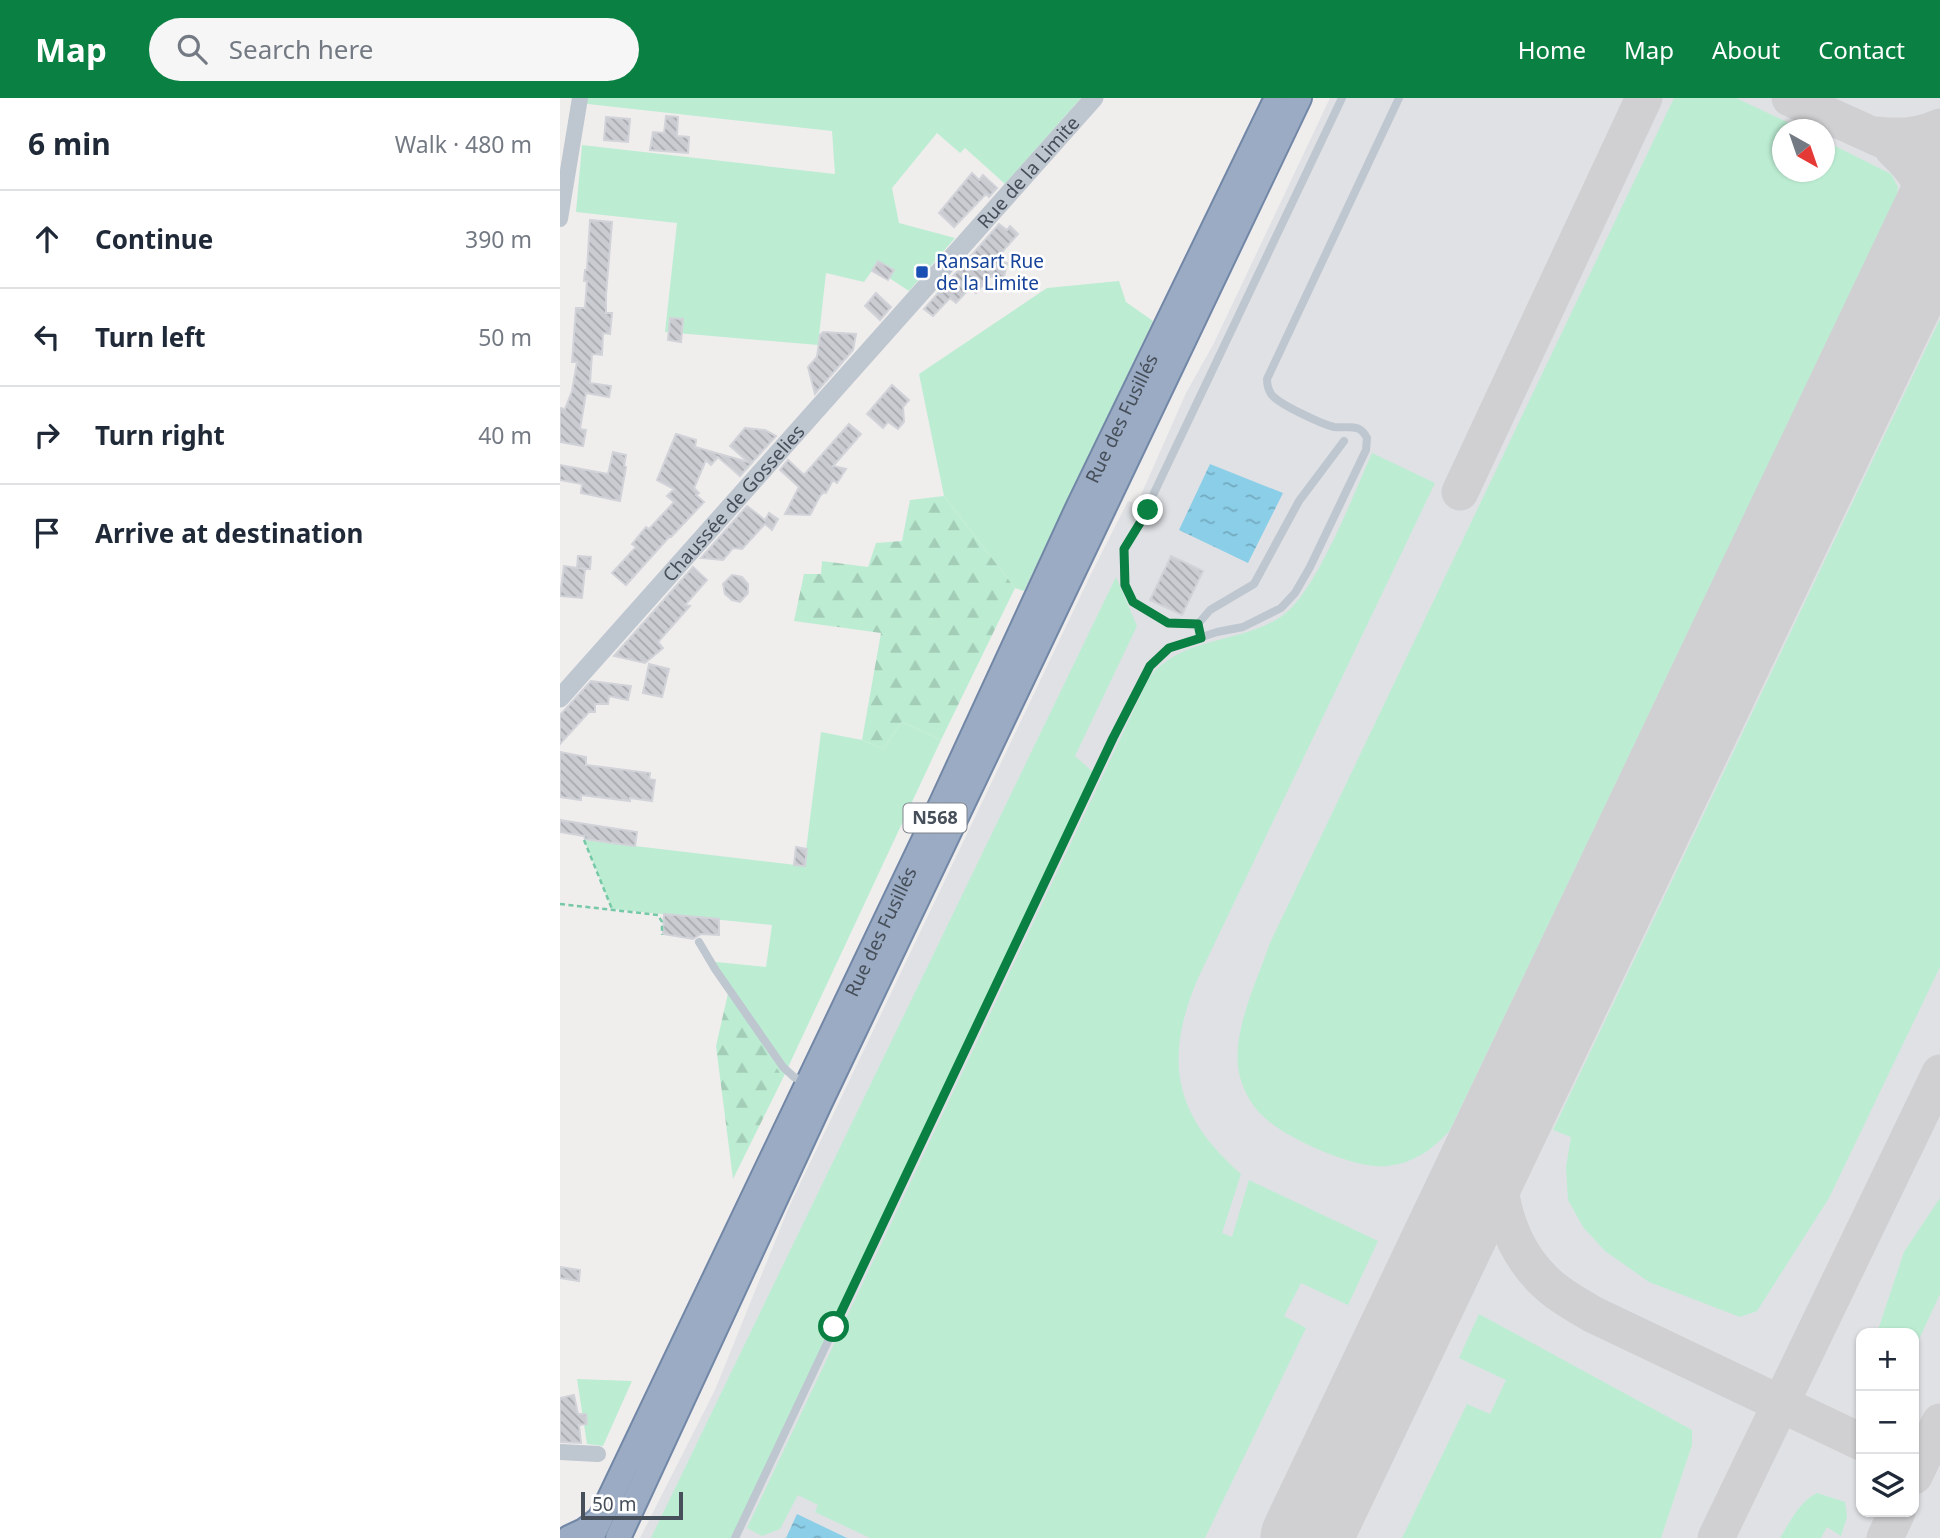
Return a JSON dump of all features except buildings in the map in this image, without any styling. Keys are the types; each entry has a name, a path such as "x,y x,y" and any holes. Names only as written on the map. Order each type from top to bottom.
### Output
{"highway":[{"name":"Rue des Fusillés","path":"595,1529 941,805 1077,508 1277,98"},
{"name":"Rue des Fusillés","path":"618,1538 826,1090 1299,98"},
{"path":"569,1538 595,1529"}],"street":[{"path":"560,219 580,98"},
{"name":"Rue de la Limite","path":"907,310 1094,98"},
{"name":"Chaussée de Gosselies","path":"560,698 907,310"},
{"path":"560,1452 598,1454"}],"lane":[{"path":"1198,624 1168,623 1133,602 1125,585 1124,549 1148,510 1206,381 1342,98"},
{"path":"735,1538 1113,738 1150,666 1169,648 1243,627 1281,608 1295,593 1310,567 1366,450 1367,438 1360,429 1332,426 1283,403 1272,395 1267,379 1399,98"},
{"path":"1198,624 1210,610 1254,584 1299,501 1344,442"},
{"path":"1198,624 1201,638"},
{"path":"699,942 783,1067 794,1077 807,1083"}],"path":[{"path":"584,841 612,909"},
{"path":"560,904 658,915 662,922 662,934"}],"shaded area":[{"path":"1330,98 1940,98 1940,1538 640,1538 715,1390 789,1207 1091,574 1128,501 1137,504 1186,393 1214,343"}],"green space":[{"path":"581,98 1081,98 1005,184 965,148 960,153 937,133 892,188 899,223 955,238 909,291 874,268 864,282 826,273 818,345 665,332 677,223 576,212 582,145 835,174 832,131 579,103"},
{"path":"1674,98 1736,98 1781,119 1772,119 1772,182 1835,182 1835,146 1891,174 1898,187 1897,195 1450,1130 1436,1144 1406,1162 1374,1166 1341,1158 1305,1143 1275,1126 1261,1114 1250,1099 1240,1077 1238,1044 1246,1009 1270,943"},
{"path":"1119,281 1126,302 1153,321 1024,591 1015,588 944,496 919,374 1047,288"},
{"path":"1940,319 1940,967 1829,1198 1757,1311 1740,1317 1649,1282 1605,1251 1583,1227 1568,1200 1566,1167 1571,1137 1553,1130"},
{"path":"1372,453 1435,483 1199,976 1181,1034 1179,1059 1181,1084 1188,1107 1218,1152 1241,1174 1222,1233 1232,1237 1249,1180 1378,1241 1348,1305 1301,1283 1284,1316 1306,1328 1205,1538 870,1538 815,1512 818,1505 798,1495 780,1529 762,1536 747,1528 1149,678 1162,664 1178,654 1266,625 1295,604 1321,565"},
{"path":"944,496 1015,588 941,740 902,722 883,749 862,740 881,633 794,621 804,574 821,574 822,561 868,567 876,543 902,541 910,500"},
{"path":"1116,577 1137,626 1075,756 1096,775 736,1538 651,1538"},
{"path":"902,722 941,740 783,1078 715,969 716,962 766,967 772,925 612,909 584,840 804,866 821,732 862,740 883,749"},
{"path":"729,989 783,1078 733,1179 716,1046"},
{"path":"1940,1198 1940,1294 1919,1339 1919,1328 1879,1328 1904,1252"},
{"path":"1479,1314 1692,1430 1692,1445 1661,1538 1402,1538 1467,1404 1490,1414 1506,1380 1459,1358"},
{"path":"577,1379 632,1381 603,1446 587,1444"},
{"path":"1817,1493 1845,1502 1847,1517 1841,1536 1827,1527 1821,1538 1780,1538 1800,1507"}],"water":[{"path":"1210,464 1283,493 1248,563 1179,530"},
{"path":"797,1514 847,1538 786,1538"}],"taxiway":[{"path":"1460,492 1644,98"},
{"path":"1790,98 1940,166"},
{"path":"1878,135 1909,136 1940,127"},
{"path":"1893,149 1913,170 1924,191 1927,214 1924,244"},
{"path":"1892,310 1919,274 1940,253"},
{"path":"1716,1538 1940,1073"},
{"path":"1524,1083 1505,1131 1500,1158 1500,1179 1502,1199 1514,1239 1537,1273 1557,1292 1592,1314 1856,1440"},
{"path":"1919,1466 1940,1422"},
{"path":"1885,1538 1895,1517"}],"runway":[{"path":"1306,1538 1940,209"}],"place":[{"name":"Ransart Rue de la Limite","path":"922,272"}],"route":[{"path":"834,1327 1113,738 1150,666 1169,648 1201,638 1198,624 1168,623 1133,602 1125,585 1124,549 1148,510"}]}
